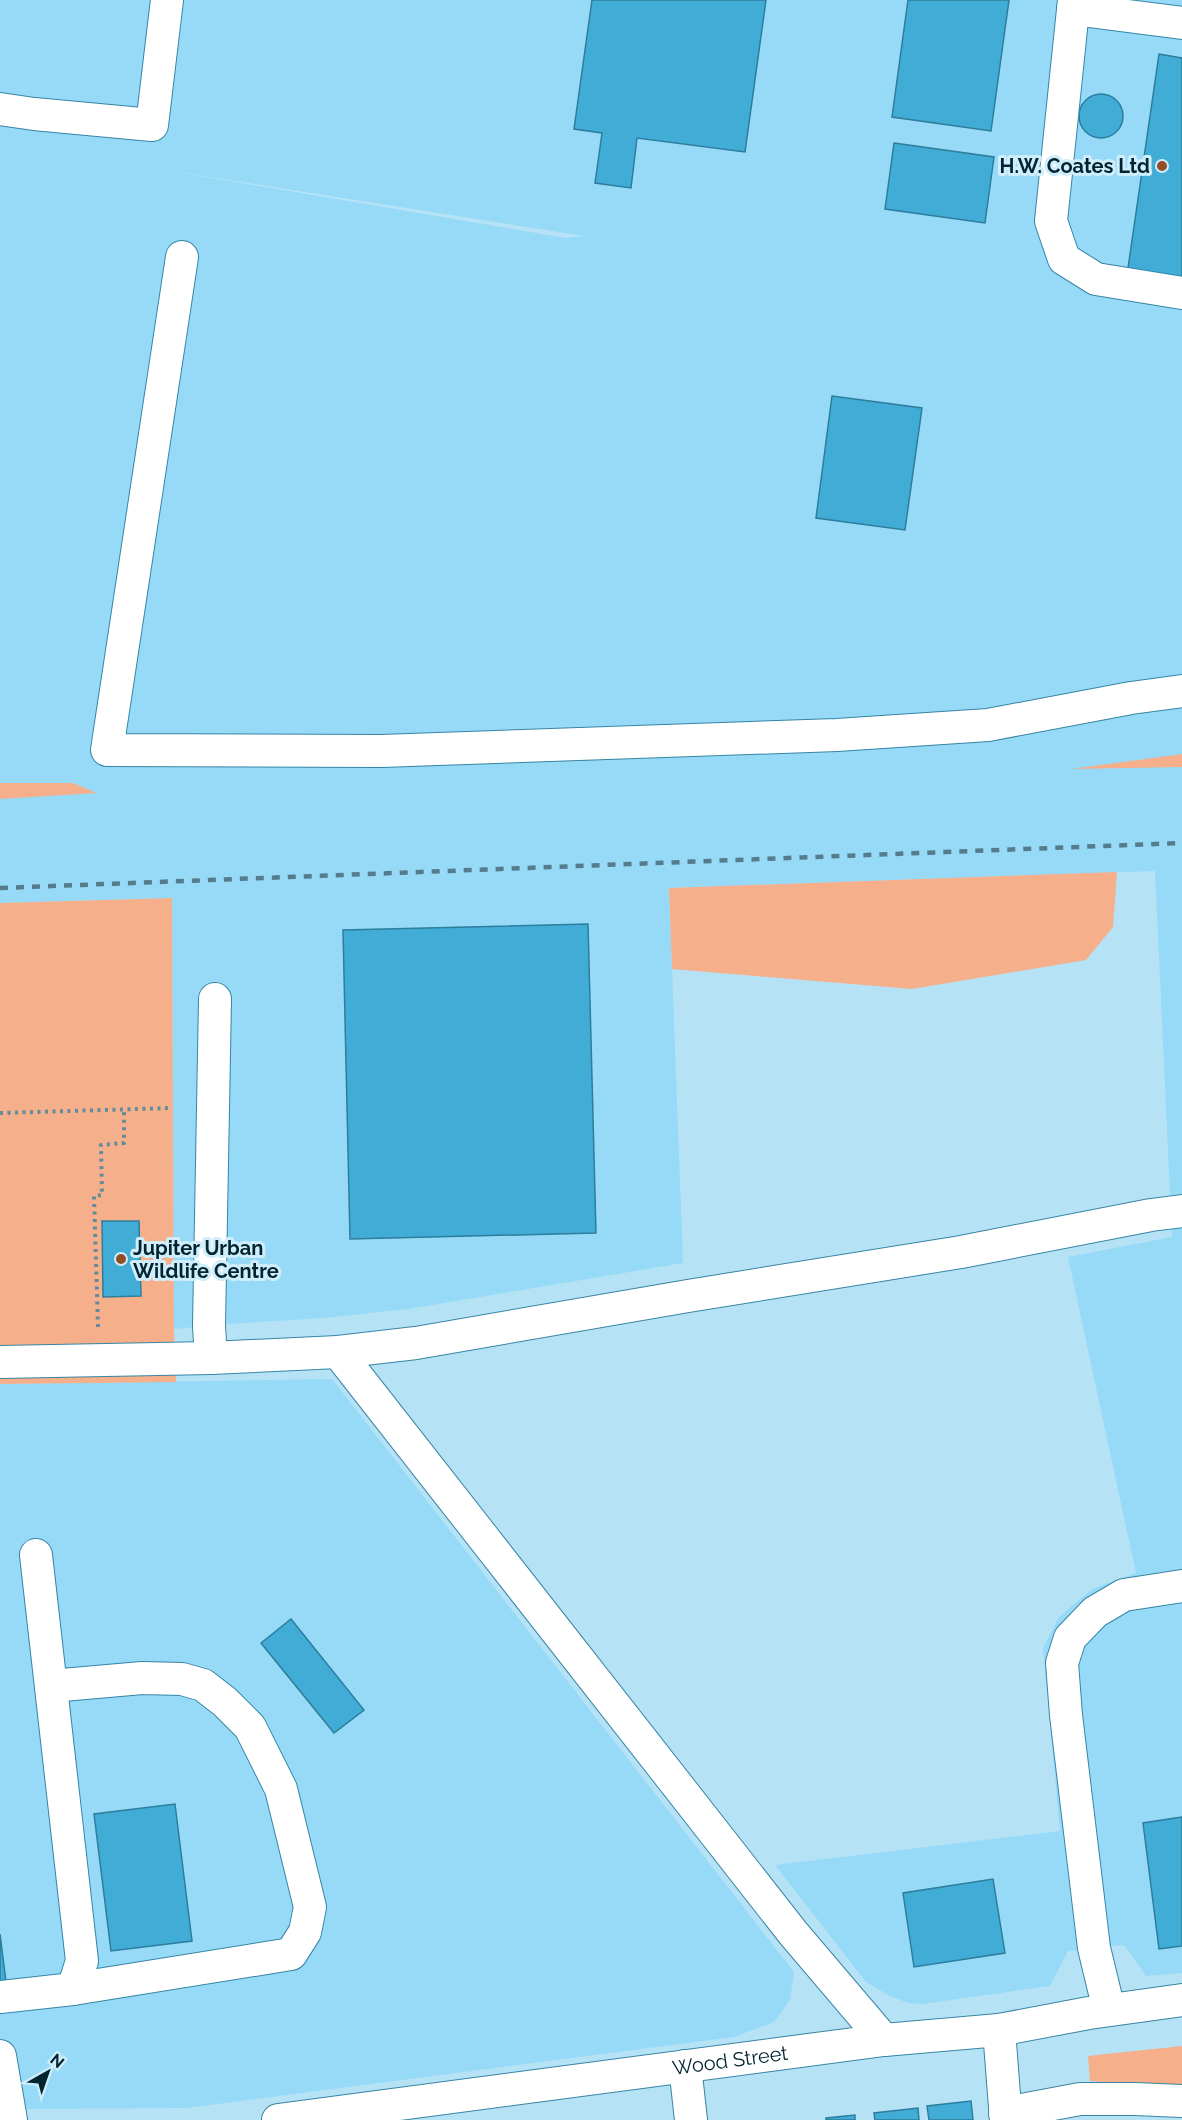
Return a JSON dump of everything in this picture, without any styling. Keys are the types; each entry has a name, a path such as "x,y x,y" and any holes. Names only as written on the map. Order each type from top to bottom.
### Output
{"street":[{"path":"0,108 34,114 152,125 167,0"},
{"path":"1182,23 1073,4 1052,221 1064,259 1096,279 1182,293"},
{"path":"182,257 107,750 381,751 837,735 988,725 1131,698 1182,691"},
{"path":"211,1359 215,999"},
{"path":"0,1362 211,1359 338,1352 428,1341 961,1252 1182,1211"},
{"path":"338,1352 793,1933 884,2040"},
{"path":"36,1555 82,1961 73,1989"},
{"path":"1109,2010 1094,1948 1066,1715 1062,1663 1070,1638 1095,1612 1124,1595 1182,1586"},
{"path":"0,1997 73,1989 291,1954 305,1932 310,1907 280,1789 250,1727 225,1702 203,1685 182,1679 142,1678 51,1686"},
{"name":"Wood Street","path":"278,2120 884,2040 999,2030 1109,2010 1182,2000"},
{"path":"999,2030 1005,2117 1080,2099 1182,2101"},
{"path":"0,2056 11,2120"},
{"path":"685,2066 691,2120"}],"path":[{"path":"0,1113 172,1108"},
{"path":"99,1361 94,1196 102,1195 101,1145 124,1143 124,1110"}],"shaded area":[{"path":"0,0 1182,0 1182,1973 1146,1976 1124,1945 1068,1951 1050,1986 922,2004 908,2003 866,1982 775,1865 1060,1831 1043,1648 1059,1617 1092,1589 1136,1573 1068,1257 1172,1237 1155,871 669,888 683,1263 408,1309 324,1318 174,1329 172,898 0,903","holes":["153,168 584,236 566,238"]},
{"path":"1182,754 1182,767 1071,769"},
{"path":"0,783 73,783 97,793 0,799"},
{"path":"1117,872 1113,927 1086,960 912,989 672,969 669,888"},
{"path":"172,898 176,1382 0,1384 0,903"},
{"path":"332,1379 794,1972 790,2000 774,2022 734,2037 187,2108 9,2109 0,2111 0,1384"},
{"path":"1182,2046 1182,2088 1090,2081 1088,2056"}],"building":[{"path":"592,0 766,0 745,152 637,138 631,188 595,183 602,133 574,129"},
{"path":"908,0 1009,0 991,131 892,117"},
{"name":"H.W. Coates Ltd","path":"1159,54 1182,58 1182,283 1127,275"},
{"path":"1101,94 1110,95 1117,100 1122,107 1122,125 1117,132 1110,137 1101,138 1092,137 1085,132 1080,125 1079,116 1080,107 1085,100 1092,95"},
{"path":"894,143 994,157 985,223 885,209"},
{"path":"832,396 922,408 905,530 816,518"},
{"path":"588,924 596,1233 350,1239 343,930"},
{"name":"Jupiter Urban Wildlife Centre","path":"102,1221 139,1221 141,1296 103,1297"},
{"path":"291,1619 364,1710 334,1733 261,1643"},
{"path":"175,1804 192,1941 111,1951 94,1814"},
{"path":"1182,1817 1182,1946 1159,1949 1143,1823"},
{"path":"993,1879 1005,1953 914,1967 903,1893"},
{"path":"0,1934 6,1982 0,1983"},
{"path":"971,2101 973,2120 929,2120 927,2106"},
{"path":"918,2108 919,2120 875,2120 874,2113"},
{"path":"855,2115 855,2120 826,2120 826,2118"}],"railway":[{"path":"0,888 1182,843"}],"place":[{"name":"H.W. Coates Ltd","path":"1162,166"},
{"name":"Jupiter Urban Wildlife Centre","path":"121,1259"}]}
